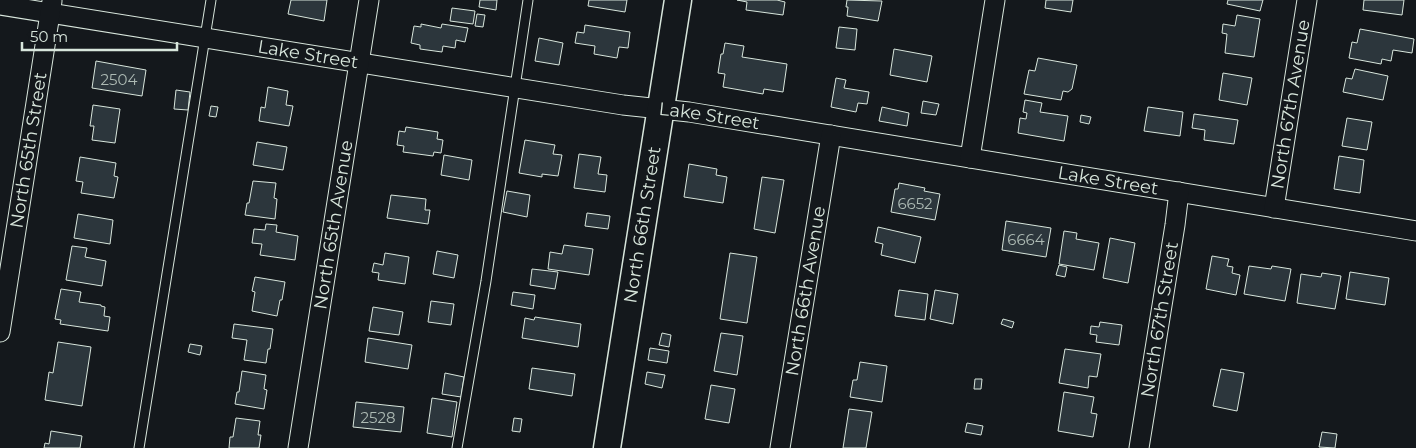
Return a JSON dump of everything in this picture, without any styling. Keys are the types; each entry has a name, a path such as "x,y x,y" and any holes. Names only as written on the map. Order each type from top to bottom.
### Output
{"street":[{"name":"North 65th Avenue","path":"298,448 369,0"},
{"name":"North 66th Street","path":"607,448 678,0"},
{"path":"970,158 995,0"},
{"name":"North 67th Avenue","path":"1274,208 1307,0"},
{"name":"Lake Street","path":"0,5 52,6 205,38 359,64 623,105 689,112 1416,231"},
{"name":"North 65th Street","path":"0,332 52,6"},
{"name":"North 66th Avenue","path":"780,448 831,135"},
{"name":"North 67th Street","path":"1139,448 1179,192"}],"lane":[{"path":"139,448 211,0"},
{"path":"457,448 486,281 528,0"}],"building":[{"path":"291,0 327,0 324,21 288,14"},
{"path":"480,0 497,0 496,10 479,7"},
{"path":"589,0 627,0 625,12 588,6"},
{"path":"737,0 777,0 785,2 783,15 746,10 747,2"},
{"path":"847,0 882,1 878,21 847,16"},
{"path":"1046,0 1073,0 1071,12 1045,8"},
{"path":"1228,0 1263,0 1260,11 1227,4"},
{"path":"1364,0 1404,0 1402,15 1363,10"},
{"path":"452,8 475,11 473,24 450,21"},
{"path":"477,14 485,15 483,27 475,26"},
{"path":"1237,15 1260,19 1254,57 1225,53 1227,34 1222,33 1223,24 1235,26"},
{"path":"421,24 441,28 442,24 468,28 465,42 456,40 455,48 443,46 442,52 420,49 420,45 411,43 414,26 421,27"},
{"path":"585,25 630,32 628,48 619,47 617,58 594,54 595,46 575,43 577,32 584,33"},
{"path":"839,27 857,29 855,50 836,48"},
{"path":"1360,29 1414,39 1412,53 1393,50 1391,61 1382,59 1381,64 1349,58 1352,42 1357,43"},
{"path":"539,38 563,43 559,65 535,61"},
{"path":"725,43 744,46 742,57 787,64 783,92 764,89 763,94 723,87 725,74 718,73"},
{"path":"894,49 932,56 927,82 890,75"},
{"path":"1038,58 1077,65 1072,89 1068,92 1063,91 1061,100 1024,94 1029,70 1035,71"},
{"path":"96,61 146,70 142,96 92,88"},
{"path":"1355,69 1388,76 1383,100 1343,92 1346,78 1352,79"},
{"path":"1223,73 1252,78 1247,105 1219,100"},
{"path":"836,78 846,80 844,88 869,92 867,104 858,103 856,112 831,107"},
{"path":"268,87 288,91 286,105 293,106 289,126 259,121 261,107 265,108"},
{"path":"176,90 190,92 188,110 174,109"},
{"path":"1025,100 1042,103 1040,112 1068,116 1064,141 1018,133 1020,118 1026,119 1027,113 1023,112"},
{"path":"923,101 939,104 936,115 921,113"},
{"path":"93,105 120,109 115,143 92,140 94,126 90,126"},
{"path":"211,106 218,107 216,117 209,116"},
{"path":"882,107 909,113 907,126 879,121"},
{"path":"1148,107 1183,112 1180,136 1144,131"},
{"path":"1194,114 1238,120 1234,144 1204,140 1205,130 1192,128"},
{"path":"1081,115 1091,117 1089,124 1080,122"},
{"path":"1347,118 1372,122 1367,150 1342,146"},
{"path":"406,127 438,132 437,139 443,140 441,153 434,152 433,156 403,152 404,146 397,145 399,131 405,132"},
{"path":"525,140 555,145 553,154 562,155 558,176 542,174 542,177 519,173"},
{"path":"257,142 287,147 283,170 253,165"},
{"path":"579,154 601,157 598,174 607,175 605,192 574,188"},
{"path":"444,155 472,160 469,180 441,175"},
{"path":"1339,156 1364,160 1360,193 1334,189"},
{"path":"80,157 116,163 114,176 118,177 114,198 81,193 83,182 76,181"},
{"path":"689,164 717,169 716,175 727,177 723,203 684,197"},
{"path":"762,177 784,180 775,233 754,229"},
{"path":"253,181 276,183 274,198 277,199 275,219 245,215"},
{"path":"899,183 925,188 924,191 940,194 935,220 891,212 895,189 898,189"},
{"path":"507,191 530,195 527,217 503,212"},
{"path":"391,195 426,199 425,210 430,210 428,224 387,218"},
{"path":"587,213 610,216 608,229 585,226"},
{"path":"78,214 113,220 110,244 74,238"},
{"path":"1006,221 1051,228 1046,257 1002,250"},
{"path":"266,224 277,225 276,232 298,236 295,260 260,255 262,244 252,243 254,229 265,230"},
{"path":"878,227 921,237 915,263 881,255 883,244 875,242"},
{"path":"1064,231 1077,233 1076,239 1099,243 1094,270 1059,264"},
{"path":"1110,238 1135,243 1128,283 1103,278"},
{"path":"564,245 593,249 589,275 548,269 550,252 562,254"},
{"path":"72,246 87,248 85,257 106,261 102,286 66,280"},
{"path":"437,251 458,255 454,278 433,274"},
{"path":"385,253 409,257 405,284 378,280 379,273 372,272 374,263 383,265"},
{"path":"730,253 757,257 747,323 720,319"},
{"path":"1212,256 1229,259 1227,266 1233,267 1232,273 1240,275 1236,295 1206,289"},
{"path":"1059,265 1067,267 1065,277 1056,275"},
{"path":"1249,266 1271,269 1272,266 1291,269 1285,301 1244,294"},
{"path":"532,269 558,272 555,289 530,285"},
{"path":"1350,272 1389,278 1385,305 1346,299"},
{"path":"1322,273 1341,276 1335,309 1297,303 1301,274 1321,277"},
{"path":"255,277 285,282 277,316 252,311 255,292 252,291"},
{"path":"61,289 81,292 79,302 105,307 104,316 110,317 108,331 60,324 61,320 55,319"},
{"path":"899,290 928,294 925,320 895,316"},
{"path":"935,290 958,294 953,324 930,319"},
{"path":"513,292 535,295 533,309 511,305"},
{"path":"431,301 454,304 451,325 428,322"},
{"path":"373,307 403,312 399,335 369,331"},
{"path":"535,317 581,324 578,347 522,338 525,318 534,320"},
{"path":"1003,319 1014,322 1012,328 1001,324"},
{"path":"1100,322 1122,325 1119,345 1096,342 1097,335 1090,334 1091,326 1099,327"},
{"path":"234,324 273,329 266,363 244,360 247,340 232,338"},
{"path":"662,333 671,335 669,347 659,345"},
{"path":"721,333 743,336 737,375 714,371"},
{"path":"368,338 412,345 408,369 365,362"},
{"path":"58,342 91,347 82,406 45,400 49,372 53,373"},
{"path":"190,344 202,346 200,355 188,352"},
{"path":"650,348 669,351 667,363 648,360"},
{"path":"1065,349 1101,354 1097,377 1089,376 1088,388 1059,383"},
{"path":"860,362 887,366 882,402 850,397 853,380 857,380"},
{"path":"532,368 575,374 572,396 529,389"},
{"path":"1221,369 1244,373 1237,411 1213,406"},
{"path":"242,371 266,375 264,389 267,390 264,409 235,404"},
{"path":"647,372 665,375 662,388 645,384"},
{"path":"445,373 464,377 461,397 442,394"},
{"path":"975,379 982,379 981,389 974,389"},
{"path":"711,385 735,389 729,423 705,419"},
{"path":"1064,392 1094,397 1091,413 1097,414 1093,437 1058,431"},
{"path":"432,398 457,402 452,437 427,433"},
{"path":"356,402 404,407 401,432 353,427"},
{"path":"849,409 872,412 866,448 843,448"},
{"path":"236,418 260,421 258,435 261,435 259,448 229,448 230,437 233,437"},
{"path":"514,418 522,419 520,432 512,431"},
{"path":"967,423 983,426 981,435 965,432"},
{"path":"51,431 82,436 80,448 44,448 45,443 49,444"},
{"path":"1322,432 1337,434 1335,448 1319,447"}]}
